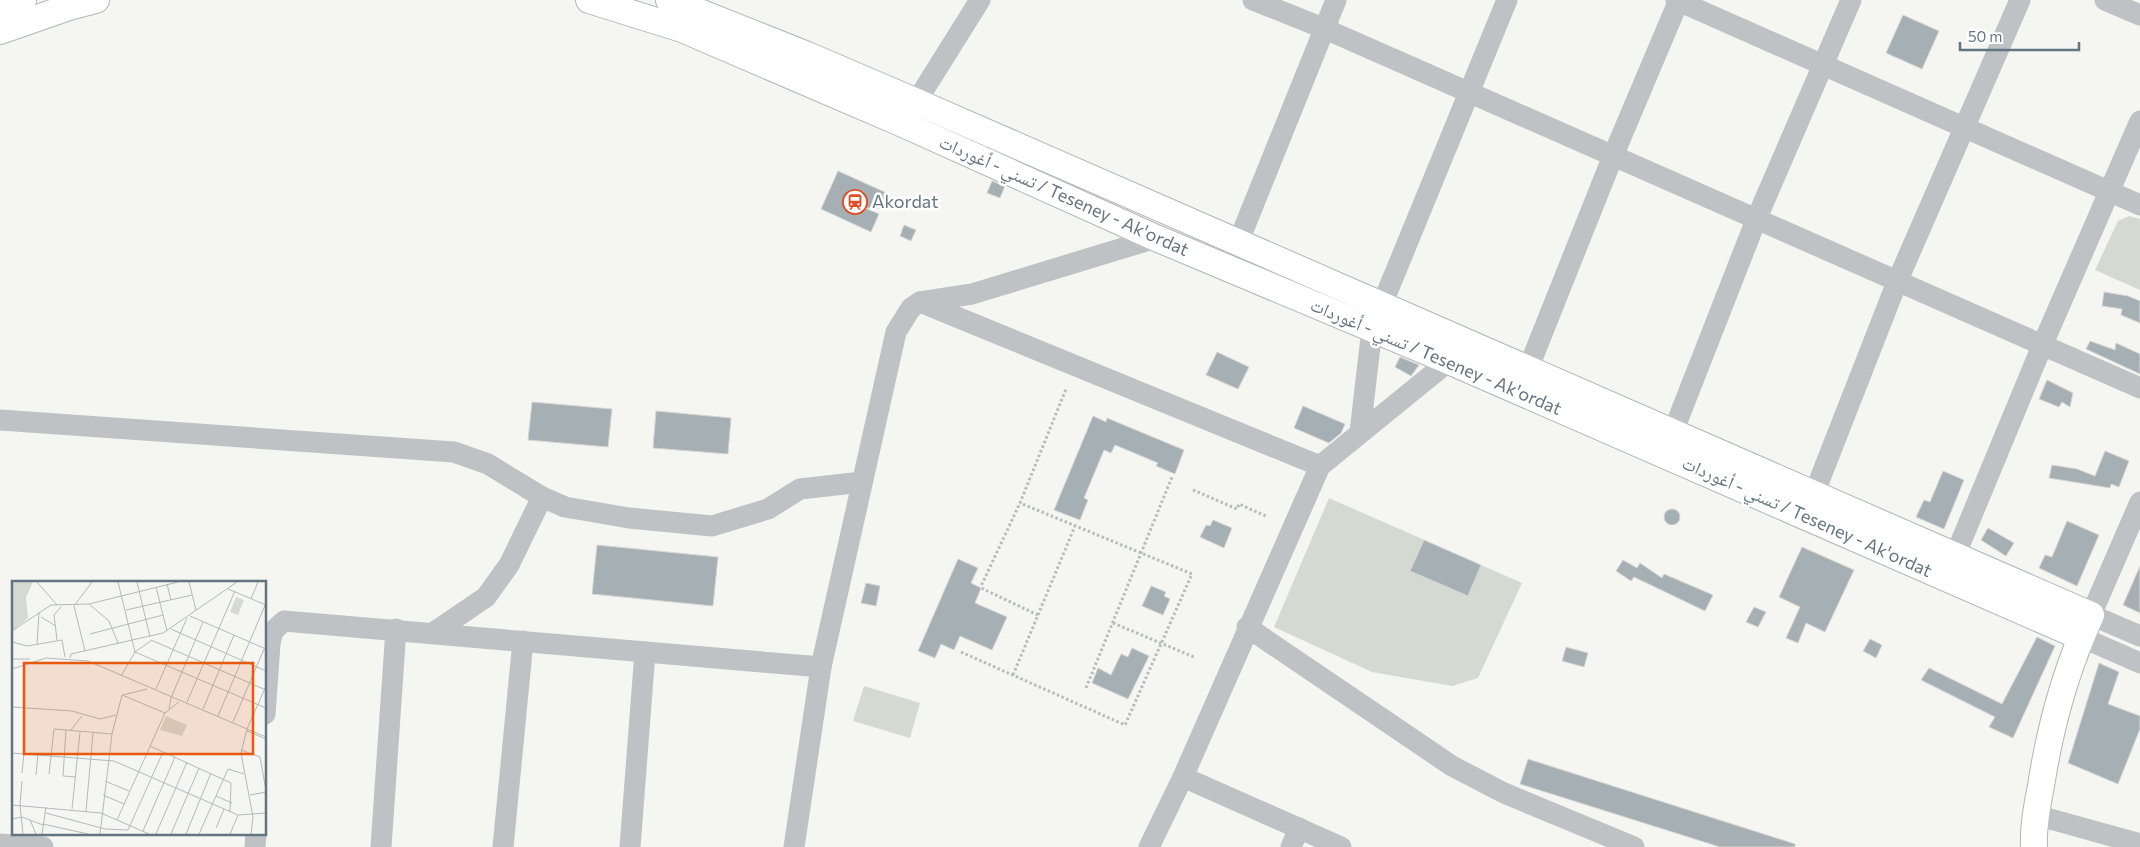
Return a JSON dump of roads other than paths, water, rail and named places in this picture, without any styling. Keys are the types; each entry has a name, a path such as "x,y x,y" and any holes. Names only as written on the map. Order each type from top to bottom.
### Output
{"main road":[{"path":"0,8 23,0"},
{"path":"0,31 69,7 96,0"},
{"name":"تسني - أغوردات / Teseney - Ak'ordat","path":"589,0 682,30 903,124 1156,238 1372,330 2086,626"},
{"path":"669,0 805,54 917,102 1956,556 2086,626 2054,717 2036,814 2034,847"}],"street":[{"path":"903,124 980,0"},
{"path":"1253,0 1323,28 2140,388"},
{"path":"1238,243 1323,28 1336,0"},
{"path":"1360,432 1372,330 1507,0"},
{"path":"1528,369 1678,0 2140,204"},
{"path":"1673,432 1756,220 1851,0"},
{"path":"1814,494 1897,282 2020,0"},
{"path":"2105,0 2140,15"},
{"path":"1956,556 2042,346 2140,121"},
{"path":"794,847 821,667 896,332 911,308 920,302 972,294 1156,238"},
{"path":"920,302 1320,466"},
{"path":"1149,847 1183,777 1247,627 1320,466 1449,361"},
{"path":"0,420 454,452 488,464 542,497 574,508 629,518 712,526 768,509 800,489 862,482"},
{"path":"433,633 486,597 509,565 542,497"},
{"path":"2086,626 2140,502"},
{"path":"266,700 270,644 273,631 284,621 821,667"},
{"path":"2086,626 2140,636"},
{"path":"2086,626 2140,662"},
{"path":"1247,627 1452,766 1504,793 1634,847"},
{"path":"382,847 396,630"},
{"path":"503,847 523,641"},
{"path":"630,847 645,652"},
{"path":"1183,777 1295,838 1341,847"},
{"path":"2036,814 2140,844"},
{"path":"254,847 256,834"},
{"path":"1,845 44,847"}],"place":[{"name":"Akordat","path":"855,202"}]}
